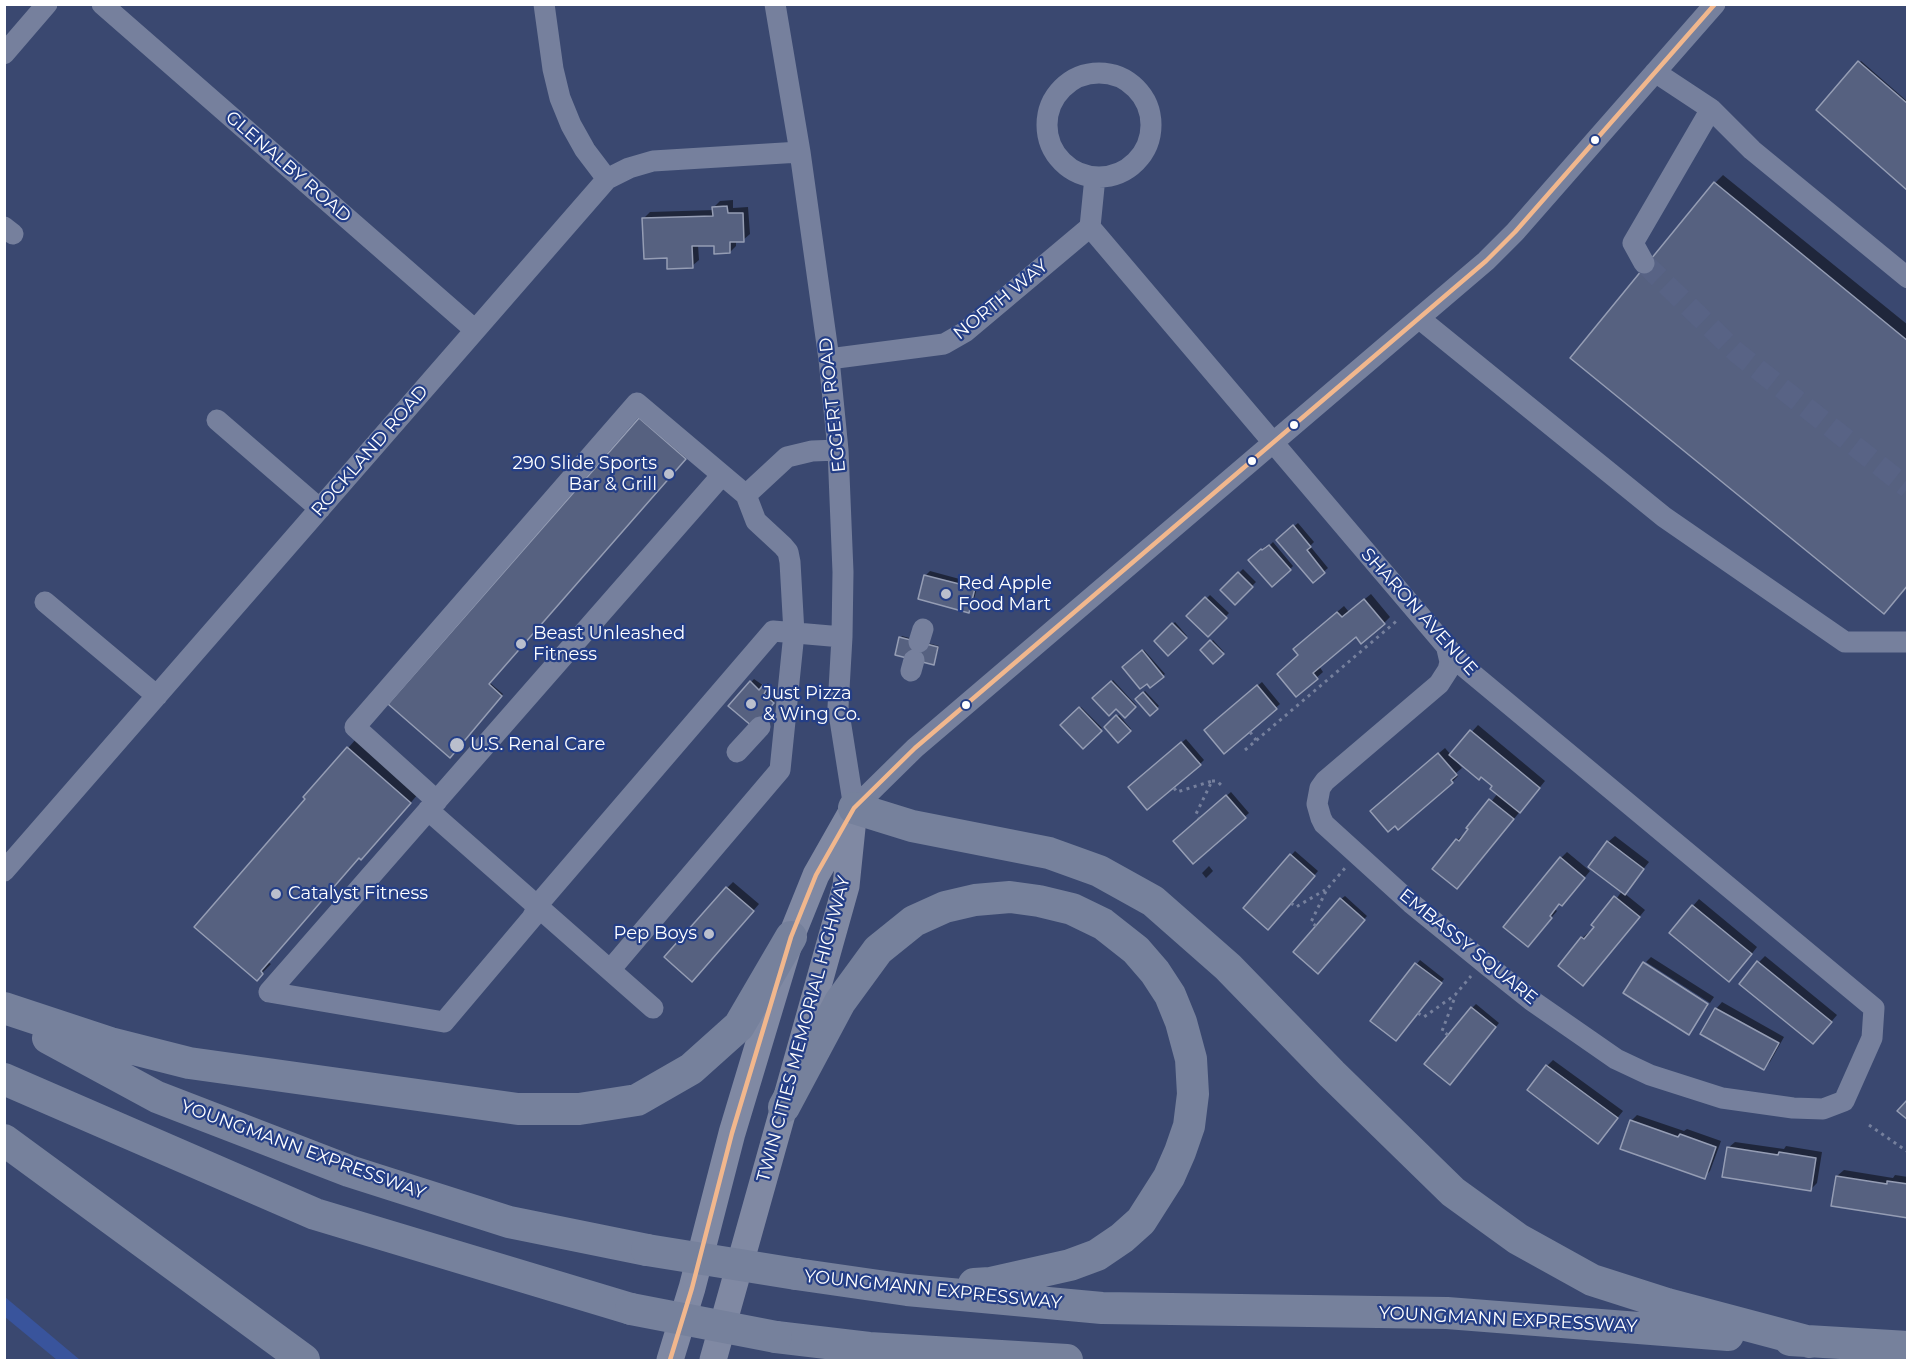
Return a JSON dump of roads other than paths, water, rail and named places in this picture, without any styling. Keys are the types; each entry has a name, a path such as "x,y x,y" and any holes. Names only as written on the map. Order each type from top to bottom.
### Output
{"highway":[{"path":"854,808 912,826 1049,853 1099,871 1154,901 1228,968 1453,1192 1518,1239 1592,1280 1667,1304 1810,1342"},
{"path":"784,1107 840,1002 878,950 914,921 945,907 975,900 1010,897 1072,909 1103,924 1136,950 1155,972 1170,995 1181,1022 1191,1059 1193,1094 1189,1126 1180,1152 1169,1177 1141,1221 1122,1238 1097,1255 1070,1265 990,1283 907,1290"},
{"path":"4,1008 110,1043 189,1063 518,1109 579,1109 637,1100 692,1069 739,1026 791,937"},
{"name":"YOUNGMANN EXPRESSWAY","path":"4,1015 157,1097 349,1171 510,1221 646,1251 907,1290 1102,1308 1447,1313 1810,1342 1908,1347"},
{"path":"4,1079 315,1215 631,1309 776,1337 869,1348 1067,1360"},
{"path":"4,1140 304,1360"}],"main road":[{"name":"TWIN CITIES MEMORIAL HIGHWAY","path":"670,1360 692,1288 732,1133 791,937 816,875 854,808"},
{"name":"TWIN CITIES MEMORIAL HIGHWAY","path":"713,1360 846,886 854,808"}],"street":[{"path":"4,54 47,4"},
{"name":"GLENALBY ROAD","path":"102,4 475,330"},
{"path":"544,4 553,69 560,98 585,150 608,179"},
{"name":"EGGERT ROAD","path":"775,4 800,152 830,359 838,450 843,572 838,708 854,808"},
{"path":"854,808 915,748 1486,261 1515,232 1715,4"},
{"path":"1107,72 1131,83 1141,92 1150,111 1152,131 1146,150 1133,165 1122,173 1109,177 1095,177 1077,172 1061,160 1053,150 1048,138 1047,119 1052,100 1070,81 1087,74 1107,72"},
{"path":"1655,72 1711,109 1752,150 1908,278"},
{"path":"1644,263 1633,243 1711,109"},
{"name":"ROCKLAND ROAD","path":"6,865 157,696 608,179 629,168 653,161 800,152"},
{"path":"1090,227 1095,177"},
{"name":"NORTH WAY","path":"830,359 944,344 965,333 1090,227"},
{"name":"SHARON AVENUE","path":"1090,227 1447,650 1463,666 1874,1008 1872,1038 1844,1101"},
{"path":"1420,319 1664,517 1845,642 1908,642"},
{"path":"610,969 780,770 794,633 788,552 756,521 746,495 637,403 355,727 538,907 653,1008"},
{"path":"217,420 320,509"},
{"path":"746,495 787,456 838,450"},
{"path":"722,475 269,992 444,1022 532,918 541,901 773,631 842,637"},
{"path":"45,602 157,696"},
{"name":"EMBASSY SQUARE","path":"1447,650 1450,662 1439,684 1325,781 1320,788 1317,804 1324,824 1411,903 1487,965 1531,1000 1616,1059 1650,1076 1683,1088 1722,1098 1793,1108 1823,1109 1844,1101"},
{"path":"737,753 788,695"}],"tunnel":[{"path":"1644,263 1736,352 1908,488"}],"place":[{"name":"290 Slide Sports Bar & Grill","path":"669,474"},
{"name":"Red Apple Food Mart","path":"946,594"},
{"name":"Beast Unleashed Fitness","path":"521,644"},
{"name":"Just Pizza & Wing Co.","path":"751,704"},
{"name":"U.S. Renal Care","path":"457,745"},
{"name":"Catalyst Fitness","path":"276,894"},
{"name":"Pep Boys","path":"709,934"}]}
